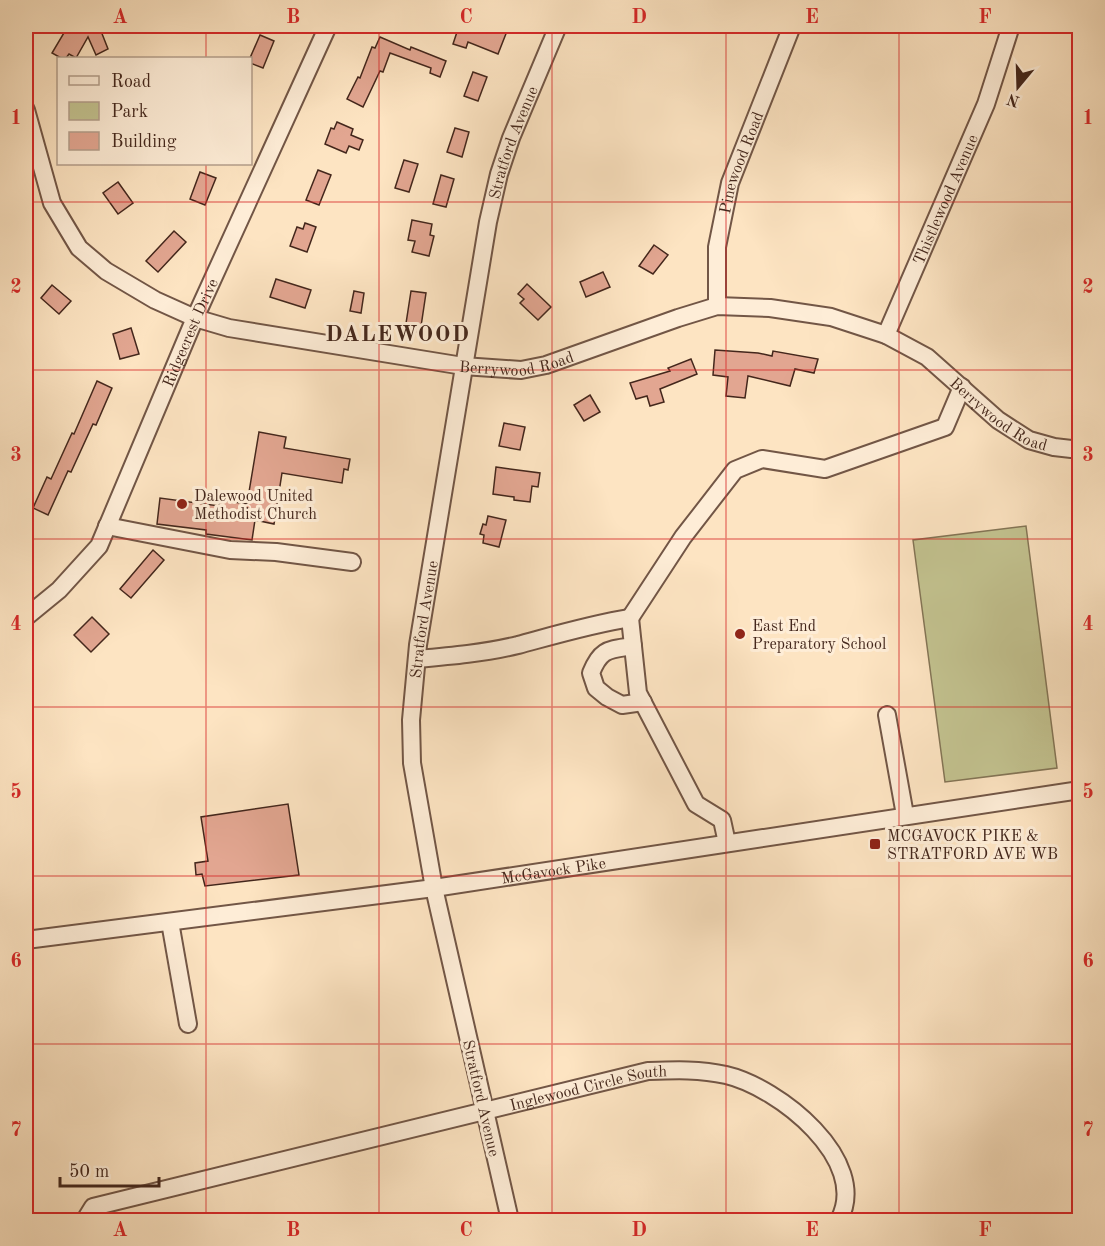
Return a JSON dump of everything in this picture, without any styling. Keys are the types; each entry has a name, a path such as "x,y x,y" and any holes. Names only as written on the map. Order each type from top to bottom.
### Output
{"street":[{"name":"Ridgecrest Drive","path":"26,617 58,590 99,546 195,318 328,26"},
{"name":"Stratford Avenue","path":"510,1221 434,888 412,763 411,720 417,659 488,222 499,174 515,127 558,26"},
{"name":"Pinewood Road","path":"717,306 717,248 730,183 792,26"},
{"name":"Thistlewood Avenue","path":"886,335 986,104 1011,26"},
{"name":"Berrywood Road","path":"26,110 52,203 79,248 106,271 155,300 195,318 229,328 463,366 521,370 546,365 717,306 770,308 831,317 886,335 927,357 998,420 1029,440 1054,447 1080,450"},
{"path":"727,843 722,820 696,804 638,693 630,618 683,537 735,470 762,459 825,469 945,427 962,387"},
{"path":"107,526 230,550 276,552 352,562"},
{"path":"417,659 462,655 515,645 597,623 630,618"},
{"path":"633,646 608,651 597,659 591,673 596,688 607,697 622,705 643,702"},
{"path":"887,715 905,815"},
{"name":"McGavock Pike","path":"26,940 434,888 1080,790"},
{"path":"170,921 188,1024"},
{"name":"Inglewood Circle South","path":"85,1221 93,1207 648,1071 694,1069 728,1075 758,1087 786,1105 810,1126 835,1157 846,1186 844,1211 839,1221"}],"green space":[{"path":"1026,526 1057,768 945,782 913,540"}],"building":[{"path":"68,26 99,26 108,49 96,55 88,37 77,57 69,54 67,57 59,57 52,53"},
{"path":"459,26 490,33 493,26 509,26 498,54 468,42 466,48 453,44"},
{"path":"260,35 274,41 263,68 252,64 250,57"},
{"path":"380,37 410,50 411,47 446,61 440,77 430,73 431,68 390,53 383,72 380,71 363,107 347,99 358,77 360,78 372,47 375,48"},
{"path":"473,72 487,77 478,101 464,96"},
{"path":"337,122 353,129 351,135 363,140 359,150 349,146 346,153 325,144 331,128 334,129"},
{"path":"455,128 469,132 462,157 447,152"},
{"path":"404,160 418,164 409,192 395,188"},
{"path":"318,170 331,175 319,205 306,200"},
{"path":"200,172 216,178 205,205 190,199"},
{"path":"441,175 454,179 446,207 433,204"},
{"path":"118,182 133,203 118,214 103,193"},
{"path":"412,220 432,224 430,235 434,236 429,256 412,252 415,241 408,240"},
{"path":"305,223 316,227 307,252 290,246 297,227 303,229"},
{"path":"174,231 186,242 158,272 146,261"},
{"path":"654,245 668,255 653,274 639,266"},
{"path":"603,272 610,287 586,297 580,282"},
{"path":"276,279 311,290 305,308 270,297"},
{"path":"527,284 551,307 538,320 520,303 524,299 518,294"},
{"path":"52,285 71,301 59,314 41,298"},
{"path":"354,291 364,293 361,313 350,311"},
{"path":"411,291 426,293 420,333 405,330"},
{"path":"131,328 139,354 120,359 113,334"},
{"path":"715,350 772,356 773,351 818,359 814,373 795,369 790,386 748,376 745,398 726,396 728,377 713,375"},
{"path":"691,359 697,374 660,389 664,402 650,406 647,396 636,399 630,383 670,371 668,368"},
{"path":"97,381 112,388 96,425 93,424 48,515 33,508 47,477 51,479 72,433 74,434"},
{"path":"590,395 600,412 584,421 574,405"},
{"path":"504,423 525,427 520,450 499,446"},
{"path":"259,432 286,437 284,448 350,459 348,470 344,469 342,483 282,473 274,524 255,520 252,540 206,534 206,530 157,524 160,498 219,506 220,500 247,504"},
{"path":"496,467 540,473 538,487 532,486 530,502 493,494"},
{"path":"488,516 506,520 499,547 483,543 484,535 480,534 483,524 486,525"},
{"path":"153,550 164,560 131,598 120,589"},
{"path":"92,617 109,634 91,652 74,635"},
{"path":"288,804 299,875 205,886 202,874 196,875 195,863 208,861 201,817"}],"place":[{"name":"Dalewood United Methodist Church","path":"182,504"},
{"name":"East End Preparatory School","path":"740,634"},
{"name":"MCGAVOCK PIKE & STRATFORD AVE WB","path":"875,844"}],"district":[{"name":"DALEWOOD","path":"398,333"}]}
